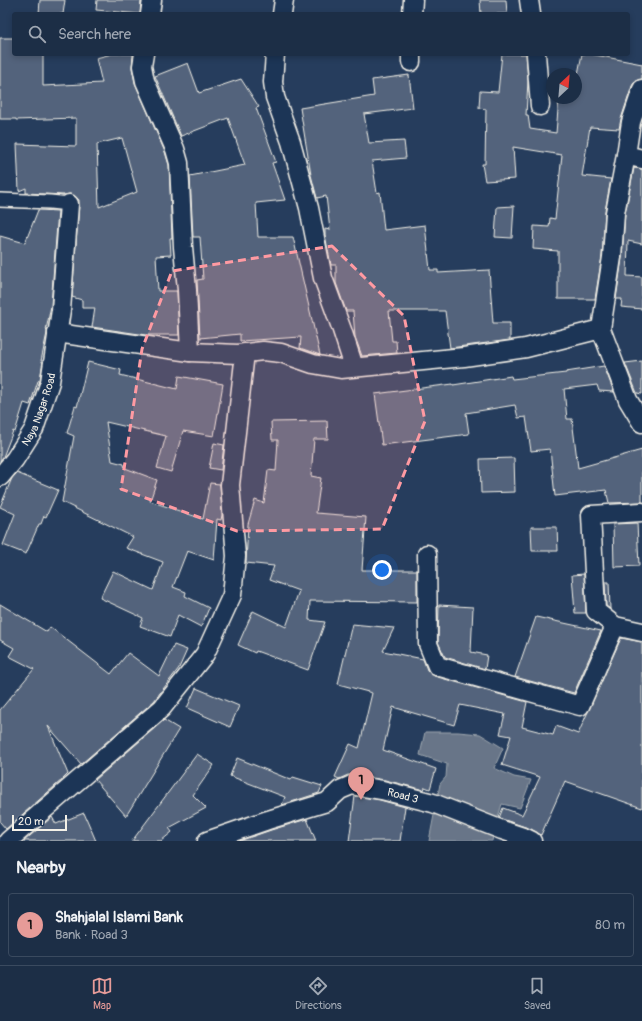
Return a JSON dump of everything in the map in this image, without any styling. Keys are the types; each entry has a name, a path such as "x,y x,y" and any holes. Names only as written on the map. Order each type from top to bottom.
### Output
{"street":[{"path":"150,12 152,0"},
{"path":"282,12 284,0"},
{"path":"412,12 413,0"},
{"path":"529,0 531,12"},
{"path":"144,56 142,66 146,81 175,149 179,163 190,352"},
{"path":"275,56 275,97 291,142 309,208 323,278 354,367"},
{"path":"536,56 540,106"},
{"path":"642,89 630,122 634,157 614,213 612,257 601,329 628,400 642,423"},
{"path":"0,200 69,204"},
{"name":"Naya Nagar Road","path":"0,477 15,459 34,429 50,382 61,310 69,204"},
{"path":"57,333 190,352 238,354 263,351 281,353 313,364 341,369 464,357 526,348 601,329"},
{"path":"8,841 162,708 205,654 232,595 236,556 230,485 245,353"},
{"path":"642,512 591,515 596,611 614,626 642,632"},
{"path":"427,554 428,644 437,666 580,706 614,626"},
{"name":"Road 3","path":"207,841 255,824 327,802 340,790 352,785 382,790 432,803 532,841"}],"highlighted area":[{"path":"332,246 404,316 425,421 382,529 237,531 121,489 142,349 172,271"}],"water":[{"path":"425,732 480,734 503,748 494,768 514,777 531,780 520,808 502,804 492,841 429,841 440,784 446,777 447,764 420,755"}],"building":[{"path":"40,0 65,0 63,12 39,12"},
{"path":"97,0 141,0 140,12 96,10"},
{"path":"480,0 506,0 507,12 481,12"},
{"path":"0,38 12,38 12,56 43,56 43,86 102,83 96,58 104,56 133,56 132,68 135,83 165,152 169,165 172,238 170,238 171,255 156,256 158,291 177,291 179,335 146,335 92,327 95,308 82,308 82,300 72,297 79,200 70,194 26,193 26,188 19,191 17,144 76,146 76,118 0,119","holes":["122,138 137,192 99,207 97,144"]},
{"path":"502,56 526,56 528,81 526,115 528,115 530,129 556,133 558,104 582,104 582,68 579,68 582,56 600,56 642,64 642,79 635,81 632,86 619,129 590,127 582,176 611,179 605,211 602,256 595,299 558,299 558,251 533,249 534,226 549,227 550,218 555,219 562,155 513,147 515,179 485,181 482,164 485,164 486,109 479,108 480,91 498,92"},
{"path":"188,63 199,93 241,79 259,107 256,108 276,162 272,163 285,200 256,203 258,237 293,237 320,355 300,348 301,337 240,341 240,334 200,338 197,280 203,279 200,237 193,237 190,176 245,165 228,118 181,136 155,76"},
{"path":"409,75 413,108 364,114 369,143 404,141 406,158 372,161 377,193 380,192 384,230 425,225 430,270 438,270 438,273 489,270 493,323 510,323 510,340 450,348 445,311 389,311 392,341 396,341 397,353 362,356 355,337 353,311 346,311 336,283 336,265 331,265 325,235 325,229 330,230 326,196 317,198 311,175 300,108 374,96 372,80"},
{"path":"634,168 642,169 642,244 628,241 627,276 642,277 642,309 621,307 622,299 616,299 622,258 625,214"},
{"path":"514,206 512,238 495,237 497,207"},
{"path":"38,210 58,211 51,306 41,361 43,361 40,380 38,381 30,405 24,403 15,432 13,431 0,461 0,236 25,243"},
{"path":"642,361 642,394 637,393 625,363"},
{"path":"88,362 121,370 120,375 177,389 179,376 223,384 214,436 183,431 171,472 157,468 166,436 106,422 112,461 124,464 125,468 157,480 150,501 203,519 210,483 220,484 222,515 221,520 217,519 214,560 187,551 173,587 186,592 185,596 209,608 201,627 178,615 170,637 140,626 143,618 100,598 113,571 153,590 163,562 126,548 133,537 62,502 74,436 67,433 75,406 77,407"},
{"path":"604,366 614,392 599,391 597,385 564,389 567,419 572,419 578,468 642,450 642,502 609,503 606,490 555,496 550,449 531,451 526,417 518,418 515,405 466,413 469,434 382,445 375,394 453,385 511,376 512,379 566,373"},
{"path":"327,421 328,439 314,439 311,476 321,478 316,513 366,517 362,570 417,570 417,602 310,601 309,620 325,622 308,670 256,651 255,653 238,645 253,611 286,627 299,591 269,580 274,566 246,563 248,524 255,500 264,503 268,470 276,471 278,440 272,440 271,422"},
{"path":"214,443 224,445 221,470 209,468"},
{"path":"514,458 515,492 481,493 480,459"},
{"path":"17,473 58,490 46,517 44,516 41,524 39,524 26,554 3,545 15,514 0,507 12,478"},
{"path":"637,523 639,566 614,567 613,524"},
{"path":"531,527 557,527 558,551 532,551"},
{"path":"584,574 586,613 575,613 572,575"},
{"path":"605,582 609,582 610,609 606,606"},
{"path":"0,604 47,632 50,627 111,674 128,653 159,676 174,645 187,650 179,668 154,701 81,764 48,726 68,774 6,829 0,822 0,710 34,669 9,656 14,648 0,640"},
{"path":"439,605 473,607 471,652 487,655 485,669 445,657 438,642"},
{"path":"536,617 601,631 574,693 515,677"},
{"path":"352,624 394,628 383,651 423,659 427,670 434,676 527,702 522,727 553,735 556,726 578,734 621,638 642,642 642,808 565,781 541,835 531,829 499,818 503,808 522,815 540,777 502,765 511,736 500,734 505,714 460,705 454,725 393,707 383,750 436,769 430,789 425,787 424,790 385,780 354,775 348,775 339,779 335,777 350,744 359,748 372,693 338,684"},
{"path":"196,688 239,706 230,727 187,708"},
{"path":"164,720 179,729 126,816 95,780"},
{"path":"197,754 214,765 193,795 206,808 169,828 172,832 161,841 132,841"},
{"path":"237,758 291,780 293,777 322,786 319,793 282,805 285,797 230,776"},
{"path":"355,796 380,800 405,807 400,841 349,841"},
{"path":"84,813 96,841 24,841 52,817 56,824"},
{"path":"307,819 316,841 239,841 271,830"}],"place":[{"name":"Shahjalal Islami Bank","path":"361,800"}]}
